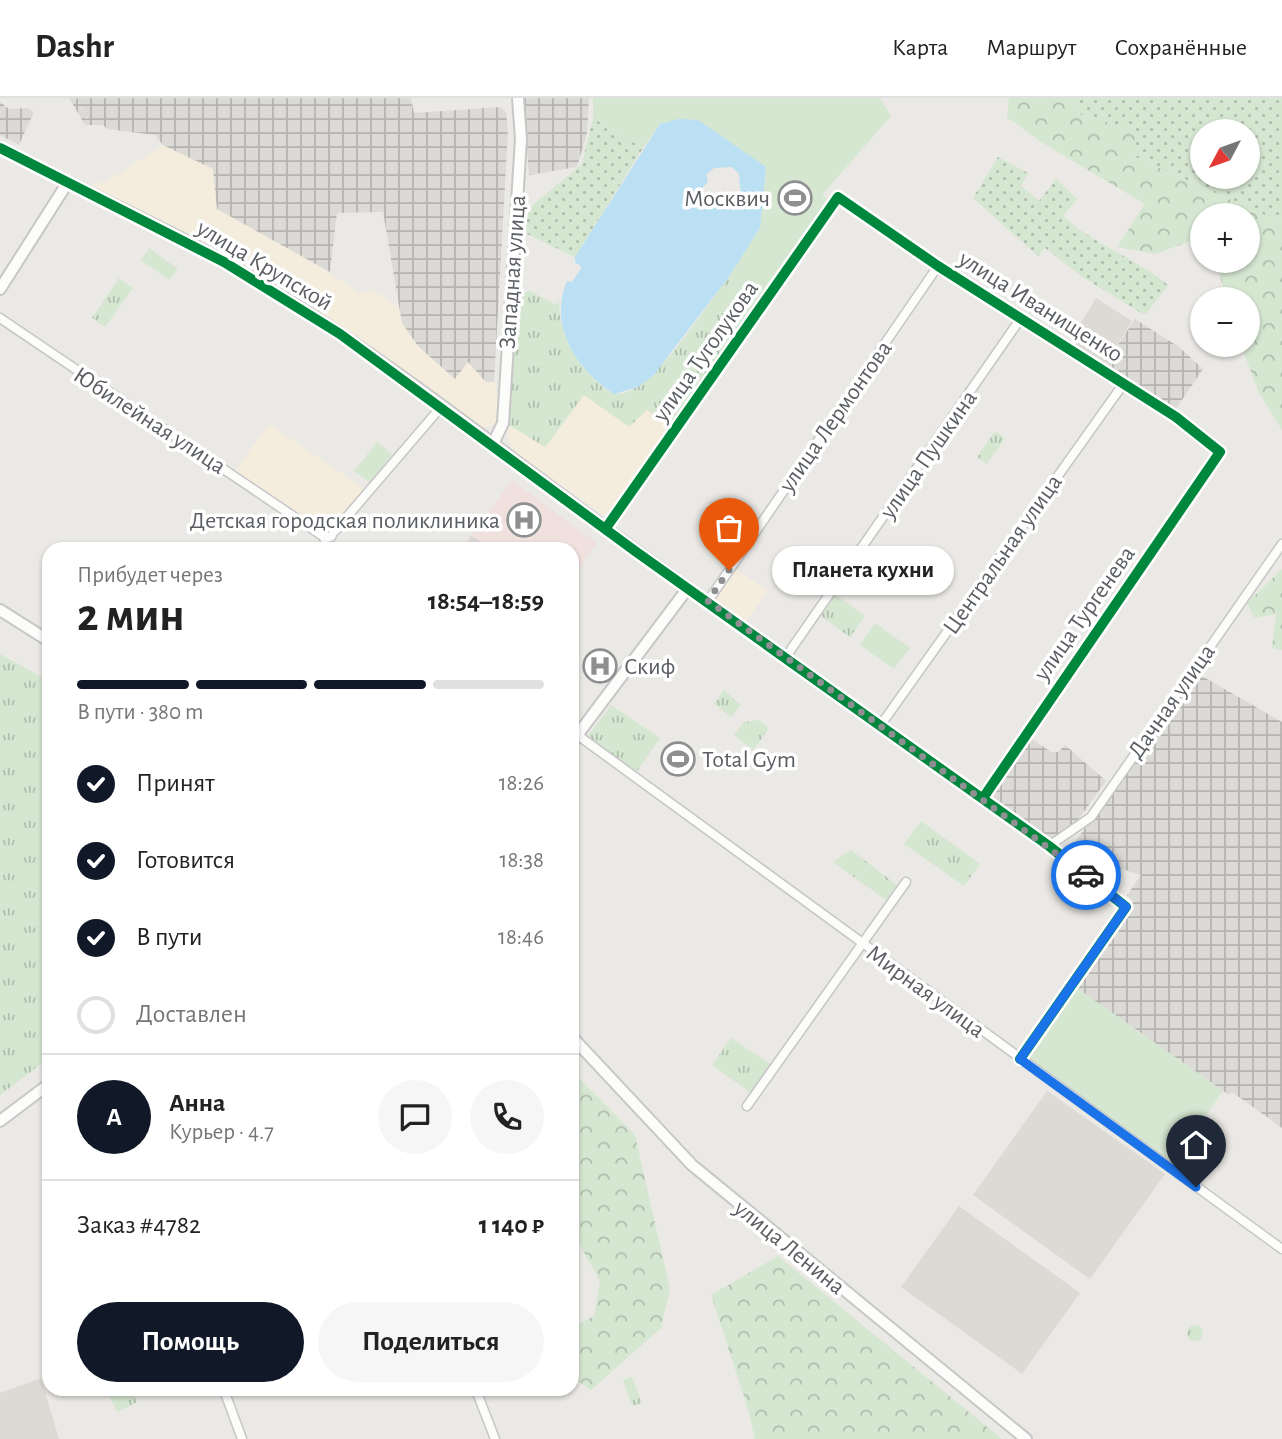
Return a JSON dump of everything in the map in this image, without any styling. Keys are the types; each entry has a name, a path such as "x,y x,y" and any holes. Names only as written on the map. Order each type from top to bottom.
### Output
{"street":[{"name":"Западная улица","path":"493,444 503,423 521,139 518,98"},
{"name":"улица Крупской","path":"0,148 251,276 341,334 688,588"},
{"path":"0,289 68,182"},
{"name":"улица Иванищенко","path":"838,197 938,265 1124,383 1220,452"},
{"name":"улица Туголукова","path":"606,528 838,197"},
{"name":"улица Лермонтова","path":"708,601 938,265"},
{"name":"Юбилейная улица","path":"0,318 301,521 328,531"},
{"name":"улица Пушкина","path":"785,658 1021,318"},
{"name":"Центральная улица","path":"880,726 1124,383"},
{"path":"327,542 328,531 345,519 441,407"},
{"name":"улица Тургенева","path":"983,798 1220,452"},
{"name":"Дачная улица","path":"1049,846 1091,817 1143,737 1282,544"},
{"path":"579,730 688,588 1049,846 1126,907 1020,1059"},
{"path":"0,610 42,637"},
{"name":"Мирная улица","path":"579,740 1282,1249"},
{"path":"747,1106 906,882"},
{"name":"улица Ленина","path":"579,1044 692,1165 1026,1439"},
{"path":"0,1121 42,1089"},
{"path":"225,1396 242,1439"},
{"path":"479,1396 495,1439"}],"shaded area":[{"path":"69,98 411,98 414,113 501,107 506,112 508,131 494,382 486,382 468,362 455,379 418,346 402,323 383,212 337,213 330,272 217,209 213,169 163,145 155,135 107,129 103,125 85,125"},
{"path":"523,98 589,98 587,133 577,167 529,175"},
{"path":"0,102 9,109 27,108 34,112 19,145 0,135"},
{"path":"163,145 214,169 217,209 284,244 362,294 370,289 399,307 402,323 418,345 455,378 468,362 486,382 494,382 499,404 496,423 486,428 480,427 393,364 260,276 91,189 92,184 106,182"},
{"path":"1096,298 1132,321 1106,363 1070,341"},
{"path":"1135,319 1179,347 1203,369 1176,409 1106,363"},
{"path":"584,395 647,410 671,426 606,517 513,451 508,439 507,424 546,447"},
{"path":"269,424 365,489 346,512 326,521 308,519 234,472"},
{"name":"Детская городская поликлиника","path":"512,480 597,543 579,568 579,542 482,542 471,535"},
{"path":"471,535 482,542 467,542"},
{"path":"733,567 768,591 745,623 711,599"},
{"path":"1195,672 1282,722 1282,1128 1232,1092 1229,1095 1077,988 1133,902 1127,895 1141,875 1068,852"},
{"path":"1029,737 1051,752 1058,752 1065,745 1106,781 1058,848 992,801 994,788"},
{"path":"1047,1091 1165,1174 1090,1279 973,1195"},
{"path":"959,1206 1080,1293 1022,1374 901,1287"},
{"path":"41,1378 42,1396 46,1396 59,1439 0,1439 0,1393"}],"green space":[{"name":"Москвич","path":"593,98 880,98 891,116 822,195 829,200 759,300 728,278 760,228 766,167 660,124 643,148 593,118"},
{"path":"1009,98 1076,98 1077,114 1136,130 1133,156 1190,182 1190,189 1206,189 1238,203 1190,203 1190,241 1155,254 1117,247 1145,204 1038,140 1007,117"},
{"path":"1076,98 1282,98 1282,223 1260,213 1260,203 1238,203 1206,189 1260,189 1260,119 1190,119 1190,182 1133,156 1135,130 1077,114"},
{"path":"593,118 643,148 575,257 523,232 528,209 582,164"},
{"path":"998,157 1028,173 1021,186 1039,201 1056,179 1077,199 1063,216 1088,235 1168,285 1147,313 1143,314 1084,278 1045,248 1038,256 973,198"},
{"path":"1260,213 1282,223 1282,430 1258,391 1245,357 1260,357 1260,287 1223,287 1219,273 1260,273"},
{"path":"149,248 178,269 169,280 141,260"},
{"path":"119,278 133,288 105,327 92,318"},
{"path":"728,278 759,300 671,426 647,410 629,427 584,395 545,447 507,424 514,297 530,291 556,305 559,299 566,338 575,356 610,392 627,392 643,383 659,368"},
{"path":"995,431 1005,438 987,464 977,457"},
{"path":"377,442 392,454 370,483 354,471"},
{"path":"1282,569 1282,650 1272,648 1276,614 1254,618 1247,603"},
{"path":"836,595 865,616 850,637 821,616"},
{"path":"875,623 910,648 894,669 860,645"},
{"path":"0,654 42,677 42,1063 0,1095"},
{"path":"724,690 741,705 731,717 714,704"},
{"path":"611,705 660,738 636,773 588,736"},
{"path":"759,720 769,728 753,750 734,735 744,722"},
{"path":"921,821 980,864 964,886 904,844"},
{"path":"851,850 897,885 886,900 833,862"},
{"path":"1077,988 1223,1091 1172,1163 1026,1060"},
{"path":"731,1038 772,1065 751,1093 712,1065"},
{"path":"579,1078 635,1135 670,1289 661,1328 591,1390 579,1382 579,1324 594,1316 600,1281 579,1244"},
{"path":"778,1256 1002,1439 755,1439 749,1412 711,1295"},
{"path":"1192,1325 1198,1325 1203,1333 1201,1339 1192,1341 1187,1336 1187,1330"},
{"path":"632,1377 642,1403 632,1406 623,1380"},
{"path":"109,1396 134,1396 137,1402 117,1412"}],"water":[{"path":"678,119 698,120 766,167 760,228 728,278 653,376 638,387 614,394 588,372 569,345 561,314 562,298 567,281 572,282 582,267 575,262 575,257 660,124","holes":["732,167 739,174 741,195 727,209 703,192 703,187 708,182 706,175 714,168"]}],"railway":[{"path":"75,98 90,122"}],"cycle path":[{"path":"0,148 224,262 340,334 635,551 1049,846 1126,907 1020,1059"},
{"path":"606,528 838,197 938,266 1176,417 1220,452 983,798"}],"way so far":[{"path":"729,570 708,601 1086,875"}],"place":[{"name":"Москвич","path":"795,198"},
{"name":"Детская городская поликлиника","path":"524,520"},
{"name":"Планета кухни","path":"729,570"},
{"name":"Скиф","path":"600,666"},
{"name":"Total Gym","path":"678,759"}],"route":[{"path":"1086,875 1126,907 1020,1059 1196,1187"}]}
